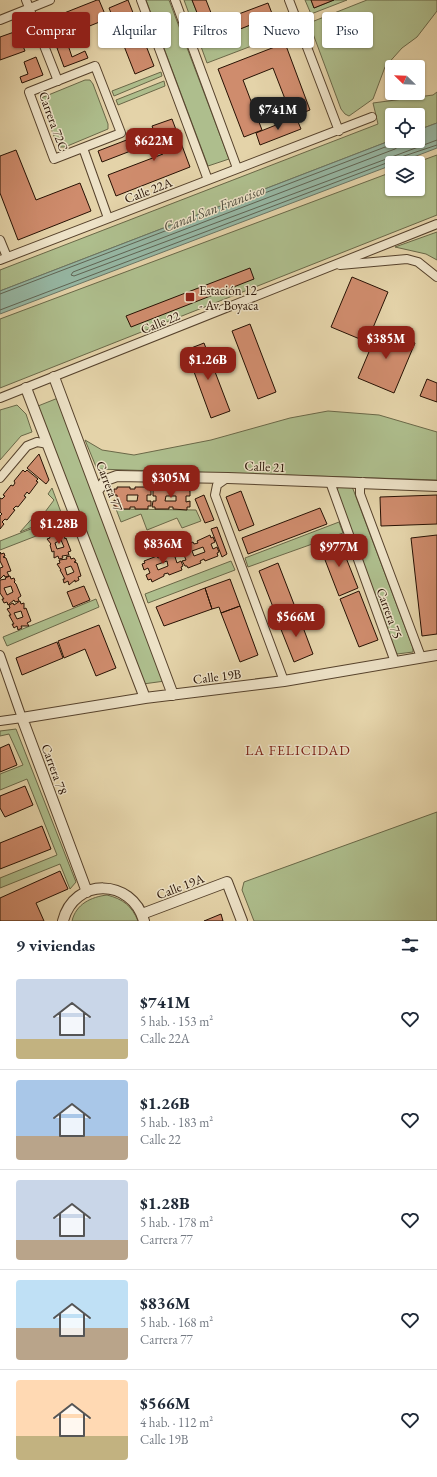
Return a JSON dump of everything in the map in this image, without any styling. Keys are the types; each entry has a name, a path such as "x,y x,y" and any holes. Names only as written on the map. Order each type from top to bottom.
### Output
{"street":[{"name":"Carrera 72C","path":"26,0 58,81"},
{"path":"0,20 50,0"},
{"path":"141,0 208,180"},
{"path":"175,0 237,168"},
{"path":"289,0 338,130"},
{"name":"Carrera 72C","path":"95,66 121,134 54,160 29,92 58,81 95,66"},
{"name":"Calle 22A","path":"3,258 372,117"},
{"name":"Carrera 72C","path":"83,148 108,218"},
{"name":"Calle 22","path":"0,398 328,266 437,224"},
{"path":"0,240 3,258"},
{"name":"Calle 22","path":"328,266 407,258 418,262 437,277"},
{"name":"Carrera 77","path":"54,377 98,490 173,695"},
{"path":"26,388 145,698"},
{"path":"0,478 27,446 37,442 48,444"},
{"name":"Calle 21","path":"98,490 106,480 117,476 363,482 437,486"},
{"path":"228,478 217,485 214,495 284,681"},
{"name":"Carrera 75","path":"330,482 395,662"},
{"name":"Carrera 75","path":"363,482 360,487 360,494 421,657"},
{"name":"Carrera 78","path":"0,655 87,892"},
{"name":"Calle 19B","path":"0,721 145,698 284,681 437,655"},
{"name":"Calle 19A","path":"143,918 227,882 242,921"},
{"path":"63,921 68,908 77,898 87,892 103,888 120,891 129,897 137,905 143,918"}],"shaded area":[{"path":"146,0 169,0 179,26 179,48 187,48 229,159 208,166 164,48 171,48 171,12 150,12"},
{"path":"184,0 192,0 197,12 188,12"},
{"path":"305,0 311,0 314,8 334,0 347,0 314,13 310,12"},
{"path":"367,0 437,0 437,11 417,37 402,48 391,60 385,60 385,67 373,99 349,116 341,109 314,36 314,21 322,18 322,48 373,48 373,12 337,12"},
{"path":"249,26 249,47 207,63 202,48 241,48 241,29"},
{"path":"161,72 162,76 114,96 112,91"},
{"path":"85,80 90,80 93,84 108,124 108,129 65,147 60,147 57,144 41,102 41,98"},
{"path":"164,81 165,86 118,105 116,100"},
{"path":"437,92 437,123 425,127 425,108 385,108 385,143 0,291 0,270 378,124 373,103 396,100 425,100 425,96 433,95"},
{"path":"437,155 437,215 0,388 0,319 385,175 385,196 425,196 425,159"},
{"path":"437,232 437,260 426,254 395,247"},
{"path":"58,398 165,681 143,684 38,406"},
{"path":"17,405 26,414 32,432 21,436 0,460 0,410"},
{"path":"328,411 379,415 437,432 437,480 97,469 85,440 102,450 134,455 211,440 290,418"},
{"path":"339,486 351,486 353,489 413,648 413,652 397,654 395,651 337,490"},
{"path":"52,488 62,515 20,532 37,513 42,516 54,500 48,494"},
{"path":"116,509 196,510 201,521 182,528 177,518 147,530 141,514 121,522"},
{"path":"64,516 67,524 0,550 0,541"},
{"path":"339,522 343,533 248,567 245,558"},
{"path":"231,561 235,570 148,603 145,594"},
{"path":"96,599 99,607 7,646 3,637"},
{"path":"16,729 76,882 70,889 60,864 0,888 0,878 57,855 27,779 0,790 0,774 23,765 9,734 0,736 0,731"},
{"path":"437,812 437,921 254,921 242,890 244,882"},
{"path":"107,895 122,901 130,907 138,921 72,921 77,910 85,902"}],"water":[{"path":"437,123 437,148 416,156 385,156 385,168 0,314 0,291 385,143 385,148 425,148 425,127"}],"building":[{"path":"99,0 104,12 98,12 98,23 90,26 90,12 67,12"},
{"path":"128,0 133,12 111,12 109,8"},
{"path":"192,0 206,0 211,12 197,12"},
{"path":"311,0 334,0 314,8"},
{"path":"268,3 271,12 249,12 249,26 241,29 241,13"},
{"path":"12,33 12,48 24,48 25,51 0,60 0,37"},
{"path":"57,48 69,48 72,57 85,51 88,58 64,67"},
{"path":"125,48 147,48 154,66 135,74"},
{"path":"272,48 287,48 310,110 292,117 273,68 243,80 262,130 244,137 218,69"},
{"path":"36,57 43,75 22,83 20,77 28,74 24,62"},
{"path":"296,117 301,129 260,145 256,133"},
{"path":"172,119 190,167 116,196 108,175 163,154 152,126"},
{"path":"137,136 141,147 102,162 98,151"},
{"path":"16,150 36,200 80,183 91,211 18,240 0,193 0,156"},
{"name":"Estación 12 - Av. Boyaca","path":"250,268 254,279 131,327 126,316"},
{"path":"352,277 388,292 367,342 331,327"},
{"path":"250,324 276,392 258,399 232,331"},
{"path":"379,328 415,343 394,393 358,378"},
{"path":"204,343 230,411 211,418 186,350"},
{"path":"427,379 437,383 437,402 420,396"},
{"path":"39,454 49,480 46,484 27,468"},
{"path":"23,470 25,472 27,470 38,479 36,481 38,482 29,494 27,492 24,496 26,497 18,507 16,506 13,509 15,510 7,520 5,519 2,522 4,524 0,529 0,516 2,514 0,512 0,498 2,499 5,496 3,495 11,485 13,486 15,483 14,481"},
{"path":"117,487 130,487 130,489 135,489 135,487 149,487 149,490 151,490 151,495 147,495 147,501 151,501 151,506 148,506 148,509 135,509 135,507 130,507 130,509 116,509 116,506 114,506 114,500 117,501 117,495 114,495 114,489 117,489","holes":["127,495 138,495 137,501 127,501"]},
{"path":"156,487 169,488 169,490 174,490 174,488 188,488 190,491 190,496 186,496 186,502 190,501 190,507 187,507 187,510 173,509 173,507 169,507 169,509 155,509 155,507 152,507 153,501 156,501 156,496 153,496 153,490 156,490","holes":["166,496 176,496 176,501 165,501"]},
{"path":"241,491 254,525 239,531 226,497"},
{"path":"204,495 214,520 205,523 195,499"},
{"path":"437,495 437,524 381,526 380,497"},
{"path":"320,508 327,524 248,554 242,538"},
{"path":"217,527 227,554 222,557 211,529"},
{"path":"60,531 61,534 64,533 65,539 66,538 71,551 68,552 69,555 62,556 63,558 59,559 58,556 54,558 54,551 52,552 51,544 47,539 50,538 49,535 53,533 54,535","holes":["61,540 64,547 57,549 55,543"]},
{"path":"210,535 211,538 213,537 215,542 211,544 213,549 217,547 219,552 217,553 218,556 205,561 204,559 200,561 201,563 188,568 182,561 186,560 184,555 181,556 178,551 181,550 180,547 193,542 194,544 198,543 197,541","holes":["203,547 205,552 194,556 192,551"]},
{"path":"437,535 437,634 422,636 411,538"},
{"path":"339,540 358,588 339,596 320,547"},
{"path":"174,549 175,552 177,551 179,556 175,557 177,563 181,561 183,566 181,567 182,570 169,575 168,573 164,574 164,576 152,582 151,579 148,580 146,575 150,573 148,568 144,570 142,564 145,563 144,561 157,556 158,558 162,556 161,554","holes":["167,561 168,566 158,570 156,565"]},
{"path":"0,552 1,554 4,553 5,556 3,557 6,558 11,571 7,572 9,576 5,577 4,575 0,579 0,568 3,567 0,561"},
{"path":"70,556 71,559 74,558 76,561 74,562 77,563 81,576 78,577 79,580 75,582 75,580 69,585 68,581 64,583 63,579 65,579 57,564 60,563 59,560 67,559 66,557","holes":["71,566 74,572 67,575 65,568"]},
{"path":"278,563 297,612 278,620 259,571"},
{"path":"10,576 11,579 14,578 14,582 21,596 18,598 19,601 15,602 14,600 8,605 7,602 4,603 2,599 4,599 0,593 0,580 6,579 5,578","holes":["11,586 13,592 7,595 4,588"]},
{"path":"230,579 240,606 221,613 219,607 212,609 205,588"},
{"path":"84,586 90,600 73,607 67,592"},
{"path":"205,588 212,609 164,626 156,607"},
{"path":"359,591 378,640 359,647 340,599"},
{"path":"20,601 21,604 24,603 24,609 26,608 31,621 27,623 29,626 21,626 22,628 18,630 17,626 14,628 12,624 14,624 9,615 11,615 7,609 10,608 9,605 13,603 14,605","holes":["21,611 23,617 17,619 14,613"]},
{"path":"240,606 258,655 240,662 221,613"},
{"path":"298,614 313,654 294,662 278,622"},
{"path":"99,625 116,668 96,676 85,649 64,658 58,641"},
{"path":"57,642 63,658 22,675 16,658"},
{"path":"9,744 17,765 0,772 0,748"},
{"path":"25,786 33,805 5,817 0,808 0,796"},
{"path":"42,826 51,849 0,869 0,843"},
{"path":"60,871 68,889 36,903 44,921 0,921 0,898"},
{"path":"221,914 223,921 204,921"}],"place":[{"name":"Estación 12 - Av. Boyaca","path":"190,297"}],"district":[{"name":"LA FELICIDAD","path":"298,750"}],"water label":[{"name":"Canal San Francisco","path":"214,208"}]}
